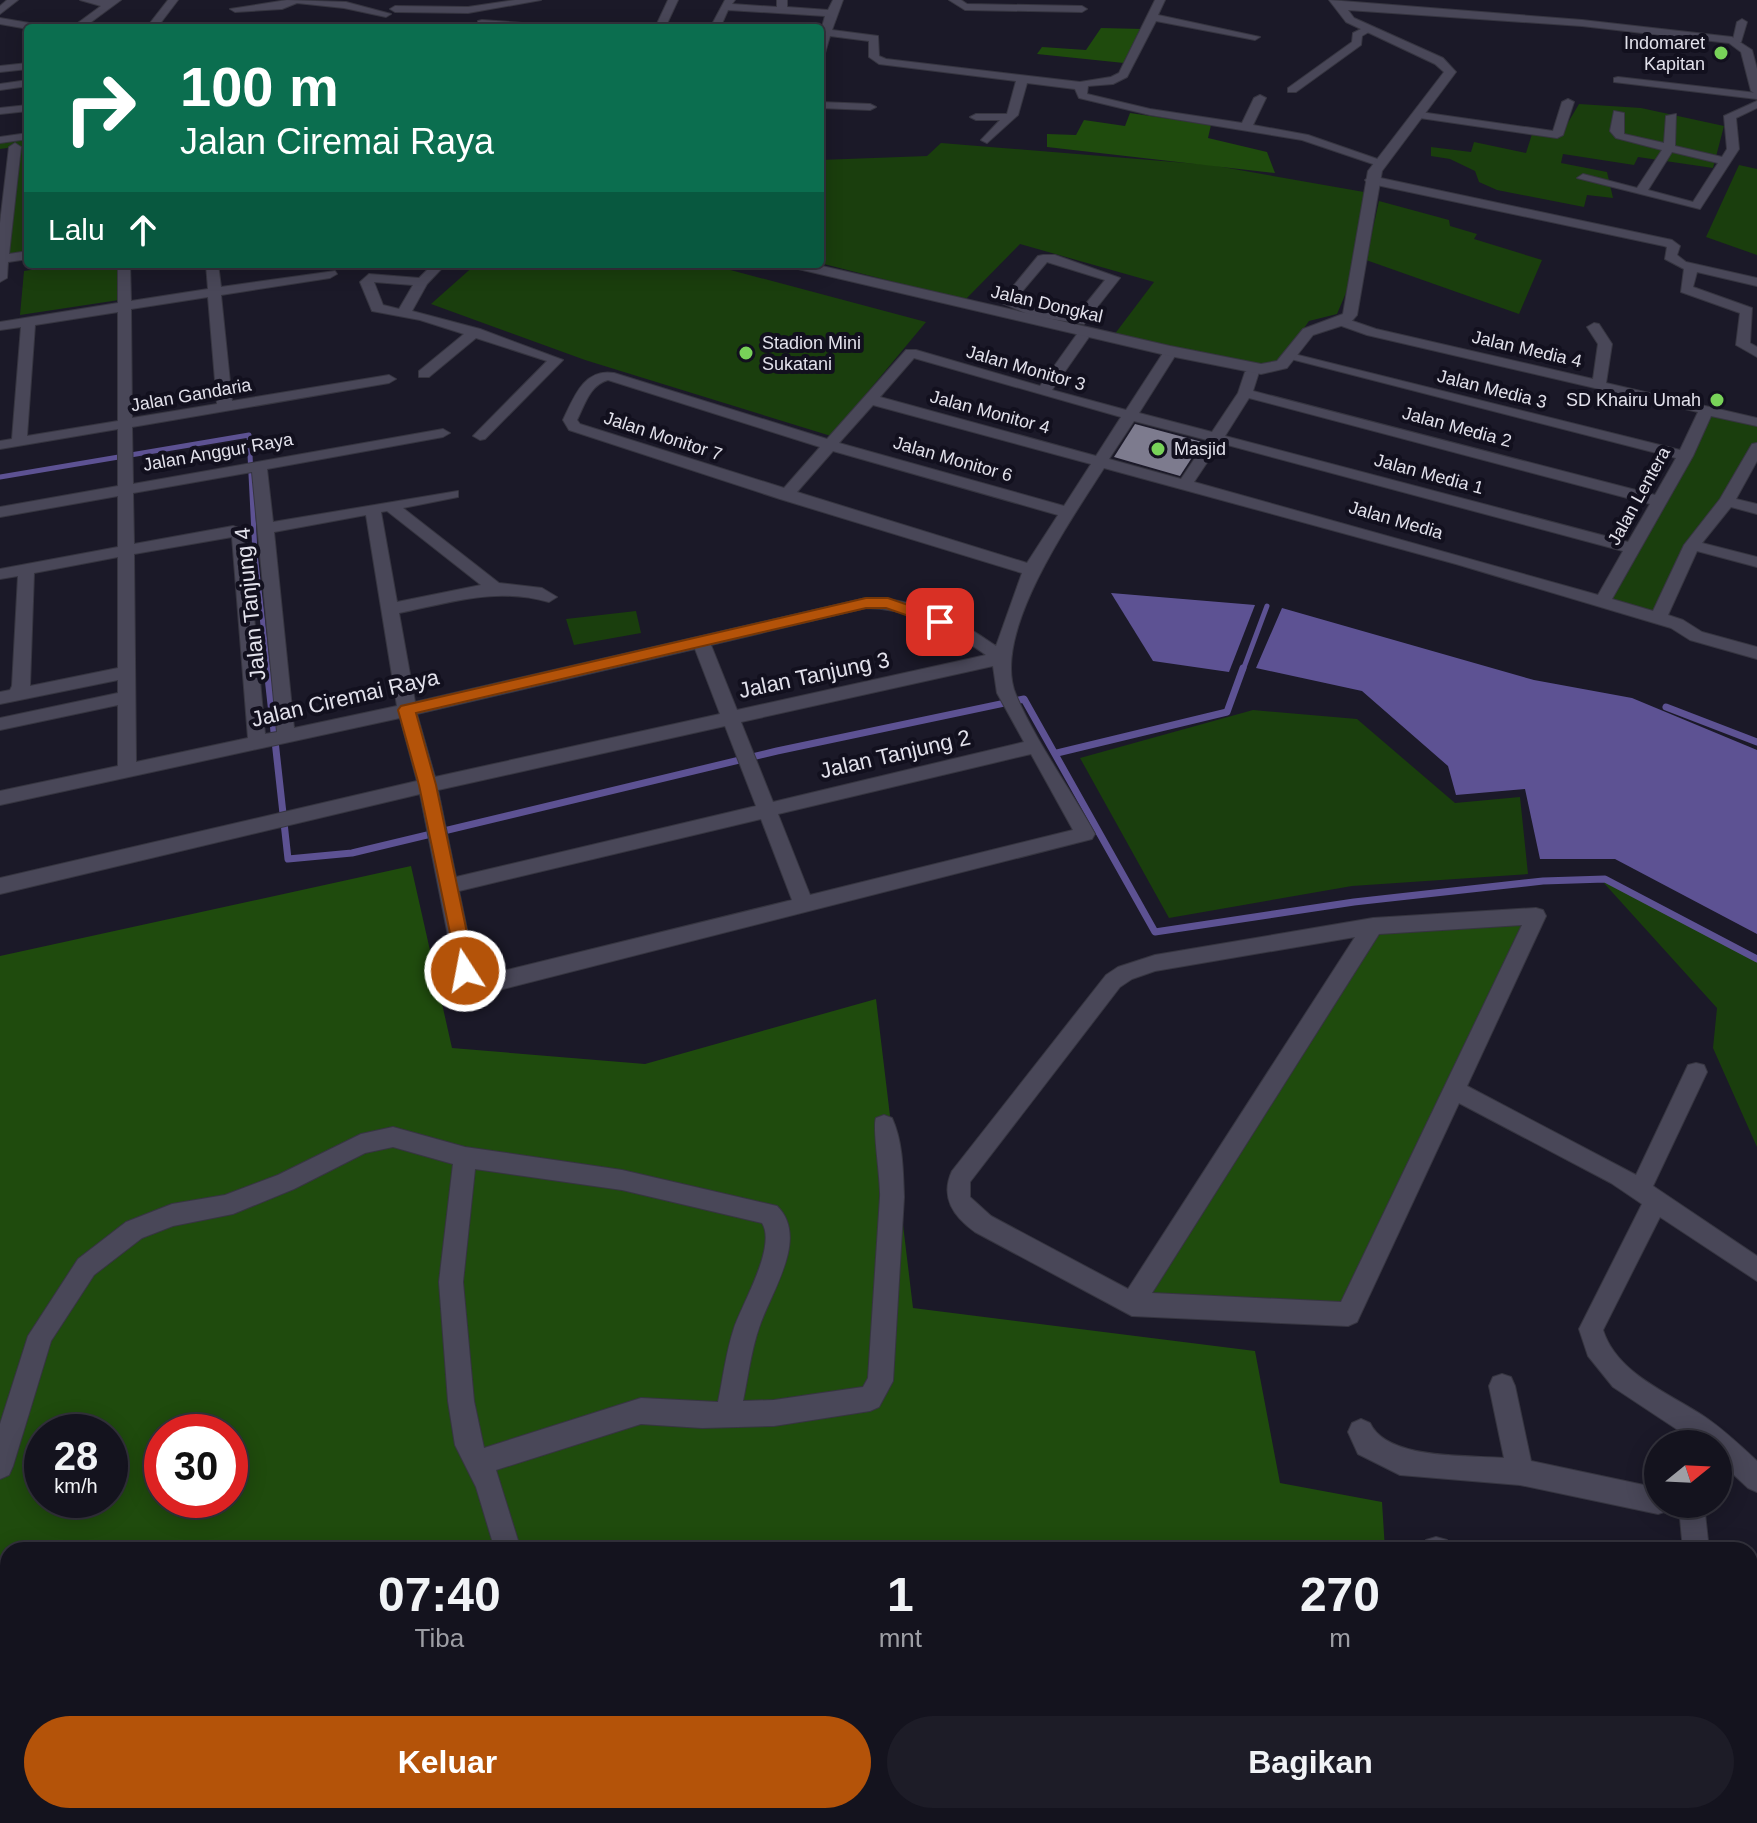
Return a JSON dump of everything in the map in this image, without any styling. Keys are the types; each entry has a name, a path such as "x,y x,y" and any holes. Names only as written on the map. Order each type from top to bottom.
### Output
{"street":[{"path":"0,11 13,0"},
{"path":"85,0 113,2"},
{"path":"155,23 173,0"},
{"path":"235,9 282,6 296,0 346,5 354,9 468,10 536,0"},
{"path":"373,24 405,0"},
{"path":"662,24 673,0"},
{"path":"824,41 838,0"},
{"path":"954,0 965,7 1082,9"},
{"path":"827,33 874,38 874,57 883,62 1082,86 1117,79 1133,60 1160,0"},
{"path":"82,24 113,2"},
{"path":"1290,357 1308,332 1350,315 1357,292 1371,180 1380,162 1420,115 1449,70 1344,16 1336,3"},
{"path":"1336,3 1582,23 1736,42 1746,50 1757,94 1618,80"},
{"path":"717,24 727,4 757,14 782,5 832,13"},
{"path":"1151,17 1255,37"},
{"path":"0,21 24,25"},
{"path":"1736,42 1742,22"},
{"path":"482,23 496,24"},
{"path":"1357,43 1357,35 1369,29"},
{"path":"1292,90 1357,43 1383,35"},
{"path":"0,69 24,66"},
{"path":"987,140 1010,117 1022,80"},
{"path":"0,87 24,84"},
{"path":"1082,86 1083,96 1095,101 1312,139 1380,162"},
{"path":"1246,127 1260,98"},
{"path":"1420,115 1557,135 1568,102"},
{"path":"1583,178 1696,206 1733,149 1730,116 1757,104"},
{"path":"824,105 870,107"},
{"path":"0,111 24,108"},
{"path":"1618,113 1616,131 1620,136 1727,162"},
{"path":"1641,191 1669,148 1672,116"},
{"path":"976,117 1010,117"},
{"path":"0,140 24,137"},
{"path":"0,149 22,146 0,278"},
{"path":"1371,180 1668,243 1674,246 1671,258 1691,268 1757,282"},
{"path":"2,254 24,255"},
{"path":"1050,258 1113,278 1079,321 1035,318 1007,302 1043,259 1050,258"},
{"path":"124,268 127,771"},
{"path":"212,268 225,407"},
{"path":"403,314 422,282 436,268"},
{"name":"Jalan Dongkal","path":"812,268 1261,369 1278,367 1290,357"},
{"path":"1691,268 1686,289 1747,311 1743,345 1757,353"},
{"path":"0,326 330,274"},
{"path":"422,282 369,278 367,282 377,308 422,316 556,360 480,436"},
{"name":"Jalan Media 4","path":"1341,321 1372,332 1757,422"},
{"path":"19,442 28,322"},
{"path":"1594,327 1605,344 1599,385"},
{"path":"424,374 475,332"},
{"path":"1043,392 1082,337"},
{"name":"Jalan Monitor 3","path":"869,399 911,353 1217,438"},
{"path":"382,507 391,609 407,710 428,785 465,971 469,979 478,984 1085,834 1009,699 1001,658 1031,570 1168,356"},
{"name":"Jalan Media 3","path":"1290,357 1685,456"},
{"path":"1185,485 1245,393 1252,372"},
{"name":"Jalan Monitor 7","path":"829,445 609,376 598,375 591,381 570,420 574,427 583,431 1031,570"},
{"name":"Jalan Gandaria","path":"0,445 389,379"},
{"name":"Jalan Media 2","path":"1245,393 1659,501"},
{"path":"785,496 869,399"},
{"name":"Jalan Monitor 4","path":"869,399 1102,462"},
{"name":"Jalan Lentera","path":"1603,601 1685,456 1706,410"},
{"name":"Jalan Anggur Raya","path":"0,512 443,433"},
{"name":"Jalan Media 1","path":"1217,438 1632,548"},
{"name":"Jalan Monitor 6","path":"829,445 1066,512"},
{"path":"1658,618 1692,545 1727,501 1755,455"},
{"name":"Jalan Media","path":"1102,462 1335,524 1677,624"},
{"name":"Jalan Tanjung 4","path":"250,467 263,529 272,740"},
{"path":"263,529 453,494"},
{"path":"1727,501 1757,509"},
{"path":"382,507 495,588"},
{"path":"0,574 233,531 240,535 272,740"},
{"path":"1692,545 1757,562"},
{"path":"26,569 12,693 128,672"},
{"path":"391,609 495,588 542,593 549,597"},
{"path":"804,904 701,642 879,601 948,625 972,637 1001,658"},
{"path":"1677,624 1699,625 1757,641"},
{"path":"1677,624 1696,636 1757,653"},
{"name":"Jalan Ciremai Raya","path":"0,798 407,710 563,671 701,642"},
{"name":"Jalan Tanjung 3","path":"0,886 428,785 1001,658"},
{"path":"0,724 127,697"},
{"name":"Jalan Tanjung 2","path":"449,886 1035,746"},
{"path":"1536,916 1348,1314 1132,1304 967,1213 956,1190 960,1178 1113,981 1125,973 1155,963 1373,926 1536,916"},
{"path":"1132,1304 1373,926"},
{"path":"1696,1072 1591,1329 1592,1341 1608,1364 1632,1386 1710,1436 1757,1479"},
{"path":"1452,1089 1590,1160 1648,1195 1757,1270"},
{"path":"476,1463 641,1411 702,1415 774,1413 870,1398 877,1391 880,1381 892,1197 892,1168 884,1125"},
{"path":"0,1466 40,1336 86,1267 134,1230 172,1215 225,1206 286,1182 361,1144 393,1137 465,1157 622,1180 769,1214 776,1221 779,1237 771,1267 746,1329 728,1413"},
{"path":"465,1157 451,1282 464,1424 468,1445 488,1482 506,1542"},
{"path":"1502,1386 1520,1472"},
{"path":"1361,1432 1367,1445 1400,1462 1520,1472 1644,1498"},
{"path":"1693,1518 1695,1542"}],"green space":[{"path":"1101,28 1143,29 1124,63 1037,54 1042,47 1086,50"},
{"path":"1579,104 1641,108 1724,126 1713,168 1638,157 1634,165 1563,154 1561,163 1607,172 1613,198 1587,195 1584,207 1497,190 1479,182 1475,171 1450,159 1431,156 1431,147 1471,152 1474,142 1526,153 1532,134 1560,136"},
{"path":"1130,113 1211,125 1208,138 1267,152 1275,173 1047,147 1047,134 1076,135 1084,120 1125,126"},
{"path":"24,137 24,256 2,259 14,147 0,149 0,140"},
{"path":"941,143 1211,165 1364,192 1351,281 1337,314 1309,321 1282,360 1263,365 1114,335 1154,282 1020,244 965,300 824,264 824,160 927,156"},
{"path":"1739,165 1757,169 1757,255 1706,237"},
{"path":"1379,201 1449,220 1450,226 1477,234 1474,239 1542,260 1519,314 1366,260"},
{"path":"119,268 119,300 20,315 24,271"},
{"name":"Stadion Mini Sukatani","path":"472,268 723,268 926,322 831,436 585,360 431,304"},
{"path":"1706,410 1757,422 1757,447 1694,542 1658,618 1603,601"},
{"path":"636,611 641,633 574,645 566,619"},
{"path":"1253,710 1357,719 1455,803 1520,797 1528,874 1352,886 1169,918 1080,758"},
{"path":"411,866 452,1048 645,1064 876,999 913,1308 1255,1351 1280,1483 1382,1502 1384,1542 0,1542 0,956"},
{"path":"1605,879 1757,959 1757,1147 1713,1048 1717,1008 1603,882"},
{"path":"1536,916 1348,1314 1132,1304 1373,926"}],"shaded area":[{"path":"1111,593 1255,605 1229,672 1153,661"},
{"path":"1282,608 1534,680 1632,698 1757,750 1757,934 1615,859 1540,859 1525,789 1456,795 1448,766 1362,691 1256,668"}],"building":[{"name":"Masjid","path":"1135,424 1202,442 1180,476 1114,457"}],"waterway":[{"path":"0,477 249,435 255,553 268,670"},
{"path":"1243,670 1267,606"},
{"path":"267,668 288,859 352,853 777,751 1024,699 1155,932 1354,902 1543,881 1605,879 1757,959"},
{"path":"1057,753 1227,712 1243,668"},
{"path":"1666,707 1757,742"}],"place":[{"name":"Indomaret Kapitan","path":"1721,53"},
{"name":"Stadion Mini Sukatani","path":"746,353"},
{"name":"SD Khairu Umah","path":"1717,400"},
{"name":"Masjid","path":"1158,449"}],"route":[{"path":"465,971 428,785 407,710 563,671 866,603 888,603 940,622"}]}
